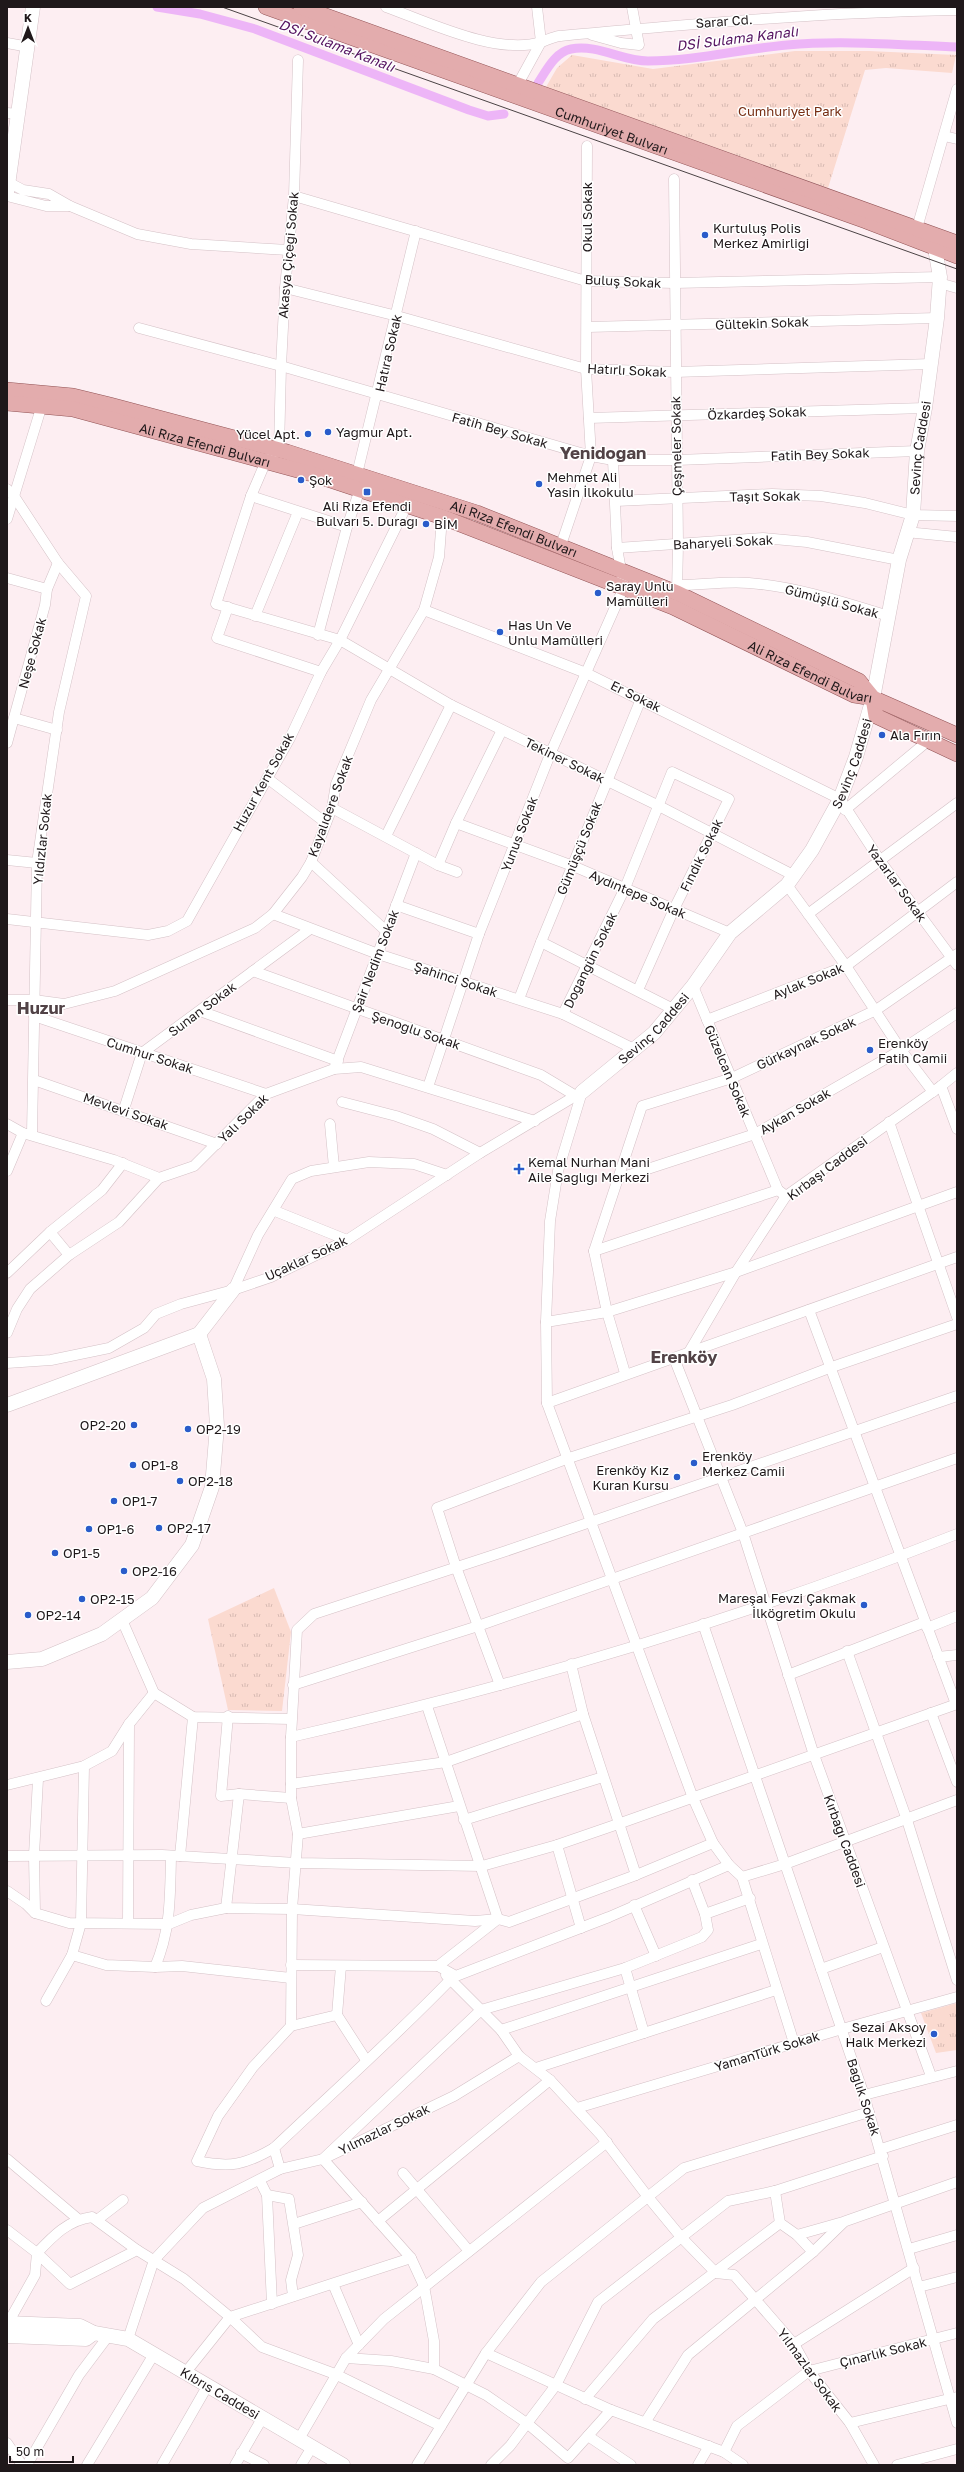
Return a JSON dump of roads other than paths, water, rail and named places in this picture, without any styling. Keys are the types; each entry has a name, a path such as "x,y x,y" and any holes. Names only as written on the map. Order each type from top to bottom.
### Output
{"main road":[{"path":"8,190 13,114 29,47 33,7"},
{"name":"Cumhuriyet Bulvarı","path":"266,7 866,221 957,256"},
{"name":"Cumhuriyet Bulvarı","path":"301,7 957,243"},
{"path":"917,228 935,248"},
{"name":"Sevinç Caddesi","path":"579,1094 636,1050 654,1033 692,986 730,933 790,880 843,805 873,698 899,560 912,515 917,451 925,408 937,318 940,280 935,248"},
{"name":"Ali Rıza Efendi Bulvarı","path":"7,390 73,396 279,450 477,513 619,568 678,589 859,681 873,698"},
{"name":"Ali Rıza Efendi Bulvarı","path":"7,403 73,409 266,461 360,489 407,505 442,517 673,607 854,695 873,698"},
{"path":"873,698 956,735"},
{"path":"873,698 876,716 957,753"},
{"path":"7,1406 199,1334 233,1290"},
{"path":"7,1662 42,1659 102,1634 152,1598 192,1545 212,1487 217,1426 214,1385 199,1334"},
{"name":"Kıbrıs Caddesi","path":"7,2327 80,2326 94,2333 128,2339 343,2465"}],"street":[{"name":"Sarar Cd.","path":"386,7 473,39 501,43 541,42 559,36 636,28 862,12 957,10"},
{"path":"518,84 541,42 537,7"},
{"path":"585,33 621,43 639,45 632,7"},
{"path":"7,43 29,47"},
{"name":"Akasya Çiçeği Sokak","path":"279,450 285,288 294,196 298,60"},
{"path":"917,228 957,89"},
{"path":"944,136 957,139"},
{"name":"Okul Sokak","path":"561,545 590,456 586,369 588,327 586,281 587,146"},
{"name":"Çeşmeler Sokak","path":"674,179 678,589"},
{"path":"8,190 23,190 49,194 70,206 137,234 191,244 288,250"},
{"name":"Buluş Sokak","path":"294,196 586,281 675,283 940,280 957,288"},
{"name":"Hatıra Sokak","path":"357,474 378,394 416,231"},
{"name":"Hatırlı Sokak","path":"285,288 396,316 586,369 675,372 931,364"},
{"name":"Gültekin Sokak","path":"588,327 675,326 937,318"},
{"name":"Fatih Bey Sokak","path":"139,328 281,366 590,456 613,460 677,460 917,451"},
{"path":"7,519 10,492 42,405"},
{"name":"Özkardeş Sokak","path":"589,418 925,408"},
{"path":"279,450 266,461 251,496 347,527"},
{"path":"613,460 617,548 619,568 624,587"},
{"path":"318,635 347,527 360,489"},
{"path":"10,492 58,563"},
{"name":"Taşıt Sokak","path":"616,501 677,500 772,494 821,496 865,503 912,515 957,516"},
{"name":"Tekiner Sokak","path":"251,496 216,604 318,635 340,640 450,705 502,732 551,752 712,833 790,880"},
{"name":"Huzur Kent Sokak","path":"7,919 37,921 148,935 168,931 187,921 290,738 321,672 340,640 407,505"},
{"path":"255,616 298,512"},
{"name":"Kayalıdere Sokak","path":"7,1000 34,1000 64,1004 115,991 255,928 274,914 302,877 311,862 332,808 336,784 371,700 388,668 424,610 439,557 442,517"},
{"path":"906,532 957,537"},
{"name":"Baharyeli Sokak","path":"617,548 763,538 807,542 899,560"},
{"name":"Neşe Sokak","path":"7,743 45,605 47,589 58,563"},
{"name":"Yıldızlar Sokak","path":"27,1133 34,1080 37,863 56,730 86,596 58,563"},
{"path":"7,578 47,589"},
{"name":"Gümüşlü Sokak","path":"678,589 748,583 786,588 828,597 889,616"},
{"name":"Yunus Sokak","path":"428,1087 443,1038 479,934 551,752 624,587"},
{"path":"228,607 216,638 321,672"},
{"name":"Er Sokak","path":"424,610 586,672 641,699 843,805"},
{"name":"Gümüşçü Sokak","path":"519,999 606,780 641,699"},
{"path":"386,836 450,705"},
{"path":"14,718 56,730"},
{"path":"438,864 456,823 502,732"},
{"path":"843,805 929,740"},
{"name":"Doğangün Sokak","path":"563,1014 625,888 657,805 672,772"},
{"name":"Fındık Sokak","path":"638,990 674,909 729,799 672,772"},
{"path":"267,778 326,823"},
{"path":"808,914 881,862 957,803"},
{"name":"Yazarlar Sokak","path":"843,805 917,912 955,959"},
{"path":"332,808 416,853 457,872"},
{"name":"Aydıntepe Sokak","path":"456,823 572,866 730,933"},
{"name":"Şair Nedim Sokak","path":"336,1065 416,853"},
{"path":"7,860 37,863"},
{"path":"311,862 386,931"},
{"path":"790,880 808,914 846,966 901,1050 937,1089 957,1129"},
{"name":"Aylak Sokak","path":"707,1020 846,966 957,882"},
{"path":"396,905 479,934"},
{"name":"Şahinci Sokak","path":"274,914 378,954 563,1014 636,1050"},
{"name":"Sunan Sokak","path":"142,1053 310,929"},
{"path":"541,942 673,1009"},
{"name":"Gürkaynak Sokak","path":"620,1178 642,1106 732,1078 876,1010 955,959"},
{"name":"Şenoğlu Sokak","path":"253,971 357,1009 443,1038 540,1075 579,1094"},
{"name":"Güzelcan Sokak","path":"692,986 755,1134 782,1193"},
{"path":"200,1011 336,1065"},
{"name":"Aykan Sokak","path":"620,1178 755,1134 901,1050 957,1013"},
{"name":"Cumhur Sokak","path":"34,1016 266,1094"},
{"path":"124,1109 142,1053"},
{"name":"Yalı Sokak","path":"159,1178 194,1166 266,1094 336,1065 361,1067 535,1121"},
{"name":"Kırbaşı Caddesi","path":"689,1352 782,1193 889,1122 937,1089 957,1073"},
{"name":"Mevlevi Sokak","path":"34,1080 124,1109 216,1144"},
{"path":"579,1094 558,1171 551,1214 546,1322 547,1403 566,1459 592,1522 693,1798 714,1843 729,1865 742,1877 750,1898 761,1944 794,2043"},
{"name":"Uçaklar Sokak","path":"7,1363 51,1360 109,1348 144,1328 156,1314 181,1304 233,1290 271,1277 347,1240 480,1153 579,1094"},
{"path":"342,1102 396,1116 433,1129 480,1153"},
{"path":"889,1122 957,1316"},
{"path":"7,1124 27,1133 123,1164 159,1178 119,1222 69,1255 30,1289 17,1309 7,1333"},
{"path":"330,1124 334,1167"},
{"path":"7,1171 27,1133"},
{"path":"233,1290 258,1235 275,1211 292,1179 311,1171 369,1162 414,1164 446,1175"},
{"path":"7,1273 50,1232 102,1190 123,1164"},
{"path":"620,1178 594,1251 607,1312 625,1374"},
{"path":"546,1322 607,1312 736,1272 957,1192"},
{"path":"594,1251 782,1193"},
{"path":"275,1211 347,1240"},
{"path":"50,1232 69,1255"},
{"path":"547,1403 625,1374 957,1258"},
{"path":"7,1856 176,1856 297,1863 482,1866 557,1845 756,1776 956,1704 808,1310"},
{"path":"500,1685 456,1567 437,1508 566,1459 697,1415 732,1405 829,1368 957,1324"},
{"path":"674,1358 743,1532 767,1603"},
{"path":"291,2026 292,1909 297,1863 298,1834 291,1798 291,1737 297,1630 314,1614 592,1522 957,1396"},
{"path":"293,1684 478,1626 957,1458"},
{"path":"291,1737 427,1706 636,1645 767,1603 901,1556 957,1534"},
{"name":"Kırbağı Caddesi","path":"767,1603 788,1675 814,1755 931,2076"},
{"path":"788,1675 847,1651 957,1616"},
{"path":"122,1620 154,1692 193,1716 292,1719"},
{"name":"Bağlık Sokak","path":"703,1624 864,2095 882,2153 933,2340 954,2398 957,2423"},
{"path":"847,1651 953,1951 957,1980"},
{"path":"938,1657 957,1655"},
{"path":"571,1664 602,1777 636,1875"},
{"path":"7,1785 38,1779 84,1766 112,1751 129,1724 154,1692"},
{"path":"427,1706 459,1806 482,1866 498,1919"},
{"path":"931,1713 957,1782"},
{"path":"291,1784 446,1762 584,1714"},
{"path":"155,1967 164,1945 168,1924 193,1716"},
{"path":"228,1716 221,1796 239,1794 291,1798"},
{"path":"128,1923 127,1855 129,1724"},
{"path":"46,2001 72,1955 81,1923 80,1855 84,1766"},
{"path":"464,1820 602,1777"},
{"path":"36,1913 34,1855 38,1779"},
{"path":"226,1908 239,1794"},
{"path":"742,1877 785,1864 907,1820 957,1800"},
{"path":"298,1834 459,1806"},
{"path":"7,1892 26,1904 36,1913 69,1923 168,1924 191,1915 226,1908 292,1909 476,1921 498,1919 509,1922 573,1900 714,1843"},
{"path":"557,1845 581,1928"},
{"path":"291,1965 438,1966 456,1976 581,1928 729,1865"},
{"path":"128,2339 154,2260 203,2208 280,2169 323,2159 481,2010 625,1968 702,1937 708,1930 708,1924 692,1880"},
{"path":"705,1914 750,1898"},
{"path":"634,1905 656,1956"},
{"path":"438,1966 498,1919"},
{"path":"501,2030 761,1944"},
{"path":"821,1969 883,1947"},
{"path":"72,1955 106,1965 155,1967 182,1966 291,1978"},
{"path":"341,1966 337,2016 366,2060"},
{"path":"438,1966 450,1980 501,2030 519,2056 550,2080 577,2108 607,2142 648,2197 682,2237 716,2273"},
{"path":"625,1968 644,2033"},
{"path":"337,2016 291,2026 253,2067 218,2116 197,2161 216,2165 251,2162 274,2148 366,2060 407,2024 450,1980"},
{"path":"536,2068 776,1990"},
{"name":"YamanTürk Sokak","path":"577,2108 906,2010 957,1997"},
{"name":"Yılmazlar Sokak","path":"434,2369 434,2341 424,2286 410,2258 323,2159 454,2096 519,2056"},
{"path":"864,2095 931,2076 957,2071"},
{"path":"378,2221 550,2080"},
{"path":"416,2465 486,2354 541,2282 684,2168 869,2112"},
{"path":"491,2465 510,2446 528,2424 556,2385 598,2302 728,2202 775,2191 957,2125"},
{"path":"299,2439 335,2374 346,2358 384,2320 424,2286 607,2142"},
{"path":"274,2148 280,2169"},
{"path":"7,2159 78,2219"},
{"path":"403,2173 468,2252"},
{"path":"260,2180 267,2195 272,2304"},
{"path":"797,2235 843,2222 957,2182"},
{"path":"775,2191 780,2223 797,2235 813,2252"},
{"path":"267,2195 289,2199 298,2255 291,2280 293,2296"},
{"path":"97,2220 123,2200"},
{"path":"294,2224 362,2202"},
{"path":"7,2327 35,2275 37,2253 55,2234 78,2219 92,2217 136,2250 184,2279 230,2317 262,2347 335,2374 441,2426"},
{"path":"646,2422 688,2355 756,2301 813,2252 843,2222"},
{"path":"584,2399 653,2320 780,2223"},
{"path":"7,2230 37,2253 70,2284 136,2250"},
{"path":"909,2249 957,2235"},
{"path":"186,2372 230,2317 410,2258"},
{"path":"794,2344 914,2268"},
{"name":"Yılmazlar Sokak","path":"716,2273 734,2275 794,2344 809,2372 850,2423 874,2465"},
{"path":"919,2288 957,2277"},
{"path":"333,2284 359,2345"},
{"name":"Çınarlık Sokak","path":"724,2452 737,2426 809,2372 957,2333"},
{"path":"27,2465 79,2375 109,2335"},
{"path":"87,2465 154,2354"},
{"path":"486,2354 584,2399 724,2452 743,2465"},
{"path":"346,2358 391,2361 434,2369 486,2395 528,2424 565,2462 611,2410"},
{"path":"162,2465 208,2385"},
{"path":"850,2423 954,2398"},
{"path":"235,2465 263,2417"},
{"path":"588,2436 631,2465"},
{"path":"7,2443 22,2465"},
{"path":"698,2465 709,2446"},
{"path":"301,2465 312,2447"},
{"path":"897,2465 957,2450"},
{"path":"241,2453 264,2465"}],"waterway":[{"name":"DSİ Sulama Kanalı","path":"157,7 200,14 255,29 469,110 488,116 504,114"},
{"name":"DSİ Sulama Kanalı","path":"538,83 560,54 571,49 581,48 648,61 701,57 787,45 829,43 872,43 957,47"}],"tram line":[{"path":"222,7 957,269"}],"place":[{"name":"Kurtuluş Polis Merkez Amirliği","path":"705,235"},
{"name":"Yağmur Apt.","path":"328,432"},
{"name":"Yücel Apt.","path":"308,434"},
{"name":"Şok","path":"301,480"},
{"name":"Mehmet Ali Yasin İlkokulu","path":"539,484"},
{"name":"Ali Rıza Efendi Bulvarı 5. Durağı","path":"367,492"},
{"name":"BİM","path":"426,524"},
{"name":"Saray Unlu Mamülleri","path":"598,593"},
{"name":"Has Un Ve Unlu Mamülleri","path":"500,632"},
{"name":"Ala Fırın","path":"882,735"},
{"name":"Erenköy Fatih Camii","path":"870,1050"},
{"name":"Kemal Nurhan Mani Aile Sağlığı Merkezi","path":"519,1169"},
{"name":"OP2-20","path":"134,1425"},
{"name":"OP2-19","path":"188,1429"},
{"name":"Erenköy Merkez Camii","path":"694,1463"},
{"name":"OP1-8","path":"133,1465"},
{"name":"Erenköy Kız Kuran Kursu","path":"677,1477"},
{"name":"OP2-18","path":"180,1481"},
{"name":"OP1-7","path":"114,1501"},
{"name":"OP2-17","path":"159,1528"},
{"name":"OP1-6","path":"89,1529"},
{"name":"OP1-5","path":"55,1553"},
{"name":"OP2-16","path":"124,1571"},
{"name":"OP2-15","path":"82,1599"},
{"name":"Mareşal Fevzi Çakmak İlköğretim Okulu","path":"864,1605"},
{"name":"OP2-14","path":"28,1615"},
{"name":"Sezai Aksoy Halk Merkezi","path":"934,2034"}],"district":[{"name":"Yenidoğan","path":"603,452"},
{"name":"Huzur","path":"41,1007"},
{"name":"Erenköy","path":"684,1356"}],"park label":[{"name":"Cumhuriyet Park","path":"790,111"}]}
